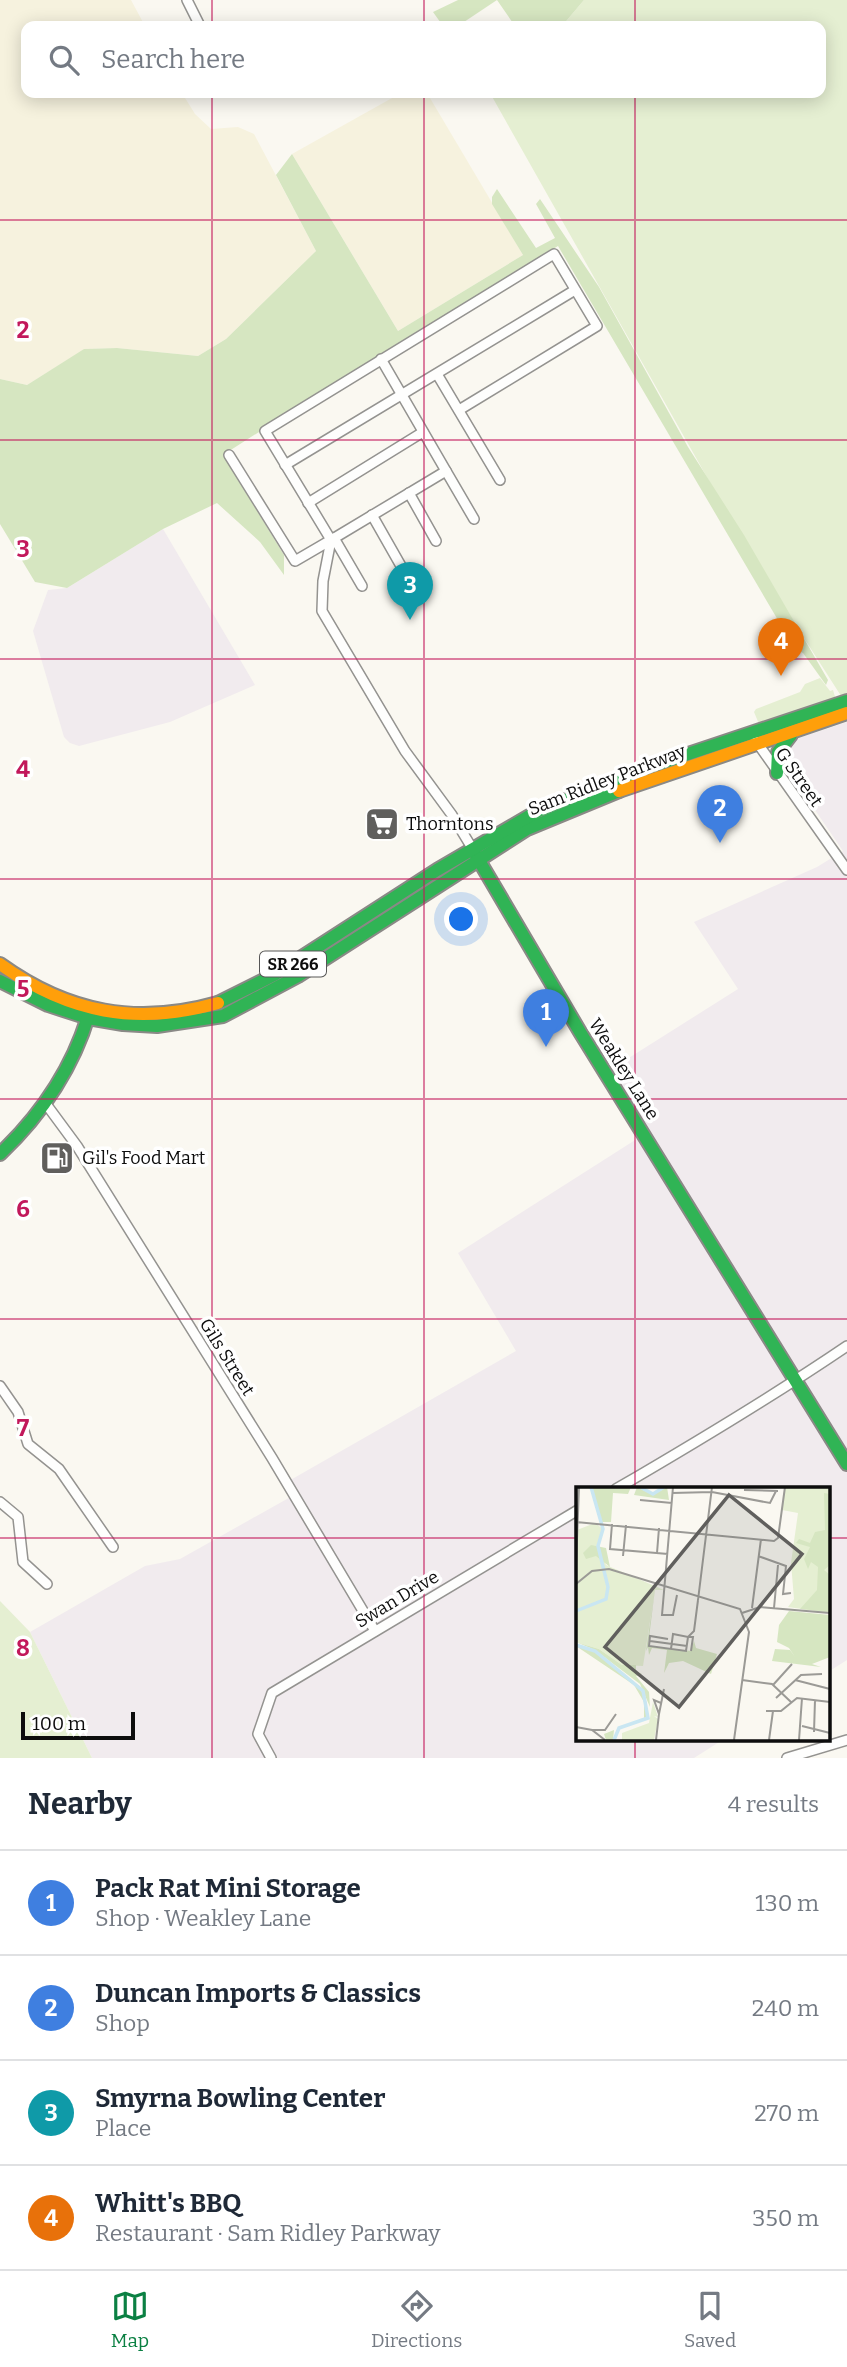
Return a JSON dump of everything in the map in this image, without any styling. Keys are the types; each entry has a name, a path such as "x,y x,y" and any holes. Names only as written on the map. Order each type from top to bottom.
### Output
{"main road":[{"name":"Sam Ridley Parkway","path":"90,1013 157,1026 223,1016 298,976 527,829 847,701"},
{"name":"Sam Ridley Parkway","path":"90,1013 154,1015 186,1012 220,1002 271,978 472,848 536,813 582,793 755,739 798,730 847,713"},
{"path":"777,774 776,753 782,742 798,730"},
{"name":"Weakley Lane","path":"472,848 580,1032 847,1464"},
{"path":"0,964 53,996 90,1013"},
{"path":"0,981 48,1005 90,1013"},
{"path":"0,1154 17,1139 46,1104 67,1068 90,1013"}],"street":[{"path":"187,0 198,21"},
{"path":"362,586 265,431 554,254 597,326 458,410"},
{"path":"285,465 575,290"},
{"path":"381,359 474,519"},
{"path":"437,374 500,480"},
{"path":"308,503 423,432"},
{"path":"229,456 295,561 446,471"},
{"path":"409,493 436,541"},
{"path":"372,515 401,566"},
{"name":"Weakley Lane","path":"332,539 323,581 322,611 405,751 452,815 472,848"},
{"name":"G Street","path":"755,739 777,774 847,870"},
{"name":"Gils Street","path":"46,1104 77,1146 272,1458 375,1631"},
{"path":"619,1487 705,1437 847,1346"},
{"path":"0,1386 18,1412 28,1444 59,1469 113,1547"},
{"path":"0,1502 18,1517 23,1562 47,1584"},
{"name":"Swan Drive","path":"271,1758 258,1734 272,1693 576,1511"},
{"path":"788,1758 847,1740"}],"shaded area":[{"path":"0,0 131,0 142,21 21,21 21,98 185,98 195,114 211,129 238,127 254,134 316,251 226,339 198,356 117,348 85,349 27,385 0,379"},
{"path":"392,98 430,98 523,255 398,331 292,154"},
{"path":"163,529 255,685 170,722 79,746 70,743 64,737 33,631 48,590 67,588"},
{"path":"847,722 847,1660 830,1671 830,1487 576,1487 576,1741 721,1741 694,1758 92,1758 30,1632 145,1566 180,1559 294,1495 287,1482 516,1351 458,1253 643,1135 605,1073 738,989 694,922 817,867 843,851 772,747"}],"green space":[{"path":"458,0 497,0 466,21 439,21 433,12"},
{"path":"497,0 584,0 566,21 512,21"},
{"path":"584,0 847,0 847,698 843,699 752,557 493,98 826,98 826,21 566,21"},
{"path":"292,154 398,331 523,255 492,204 492,197 497,189 536,248 555,238 536,204 540,199 599,287 688,447 744,535 828,680 826,685 803,653 795,649 558,246 387,350 223,455 284,555 284,575 260,542 217,503 163,529 67,588 35,582 0,524 0,379 27,385 84,349 117,348 198,356 226,339 316,251 276,175"},
{"path":"820,678 830,691 833,690 836,700 759,724 754,712 756,709 800,692 805,684"},
{"path":"0,1601 30,1632 92,1758 0,1758"}],"traffic: fast":[{"path":"218,1003 274,975 437,870 538,811 652,766 847,701"},
{"path":"777,773 778,752 791,735"},
{"path":"0,981 48,1005 88,1018 123,1024 157,1026 223,1016 298,976 527,829 619,791"},
{"path":"474,852 580,1032 847,1464"},
{"path":"0,1154 30,1122 55,1088 75,1051 90,1010"}],"traffic: slow":[{"path":"619,791 847,713"},
{"path":"0,964 51,994 104,1010 159,1014 218,1003"}],"place":[{"name":"Smyrna Bowling Center","path":"410,620"},
{"name":"Whitt's BBQ","path":"781,676"},
{"name":"Thorntons","path":"382,824"},
{"name":"Duncan Imports & Classics","path":"720,843"},
{"name":"Pack Rat Mini Storage","path":"546,1047"},
{"name":"Gil's Food Mart","path":"57,1158"}]}
